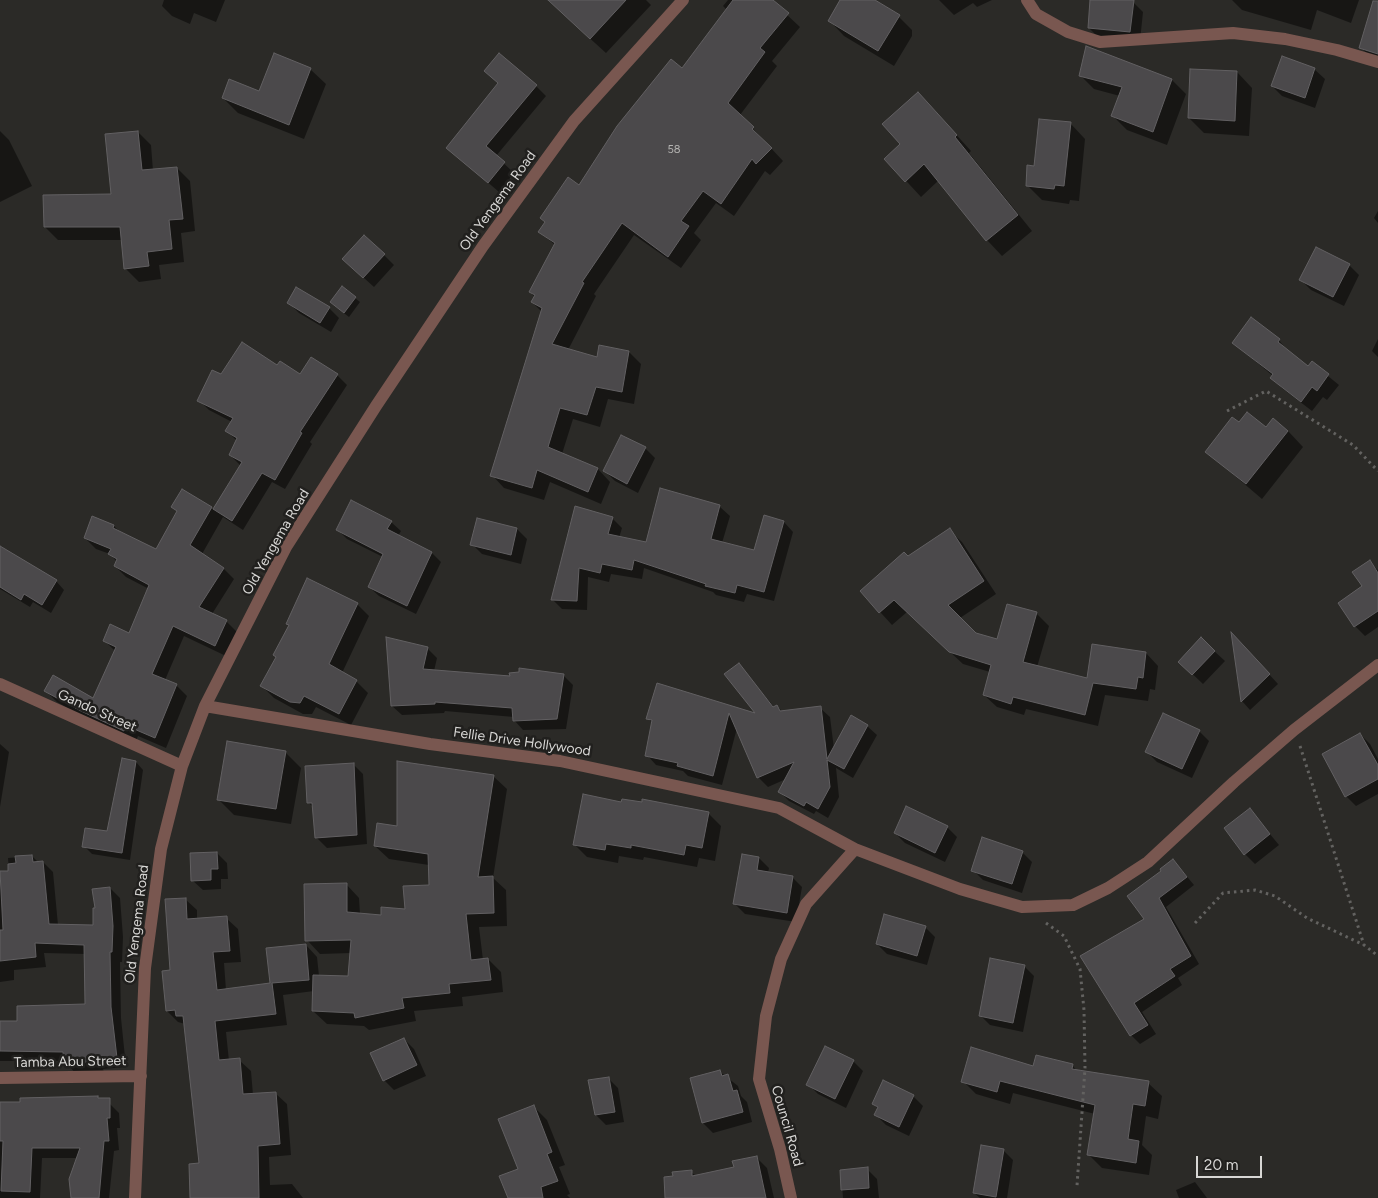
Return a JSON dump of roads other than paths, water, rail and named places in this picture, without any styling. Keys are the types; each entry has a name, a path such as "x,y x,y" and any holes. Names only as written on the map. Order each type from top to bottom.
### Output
{"street":[{"name":"Old Yengema Road","path":"135,1198 145,968 161,849 182,766 205,706 286,548 376,406 483,246 574,121 683,0"},
{"path":"1027,0 1036,14 1068,32 1100,42 1233,33 1294,41 1337,50 1378,62"},
{"name":"Fellie Drive Hollywood","path":"205,706 430,744 560,760 779,808 854,848 960,889 1022,907 1073,906 1108,888 1148,862 1234,782 1294,730 1378,664"},
{"name":"Gando Street","path":"0,684 182,766"},
{"name":"Council Road","path":"790,1198 780,1149 758,1079 766,1016 781,959 806,904 854,848"},
{"name":"Tamba Abu Street","path":"0,1078 141,1076"}]}
